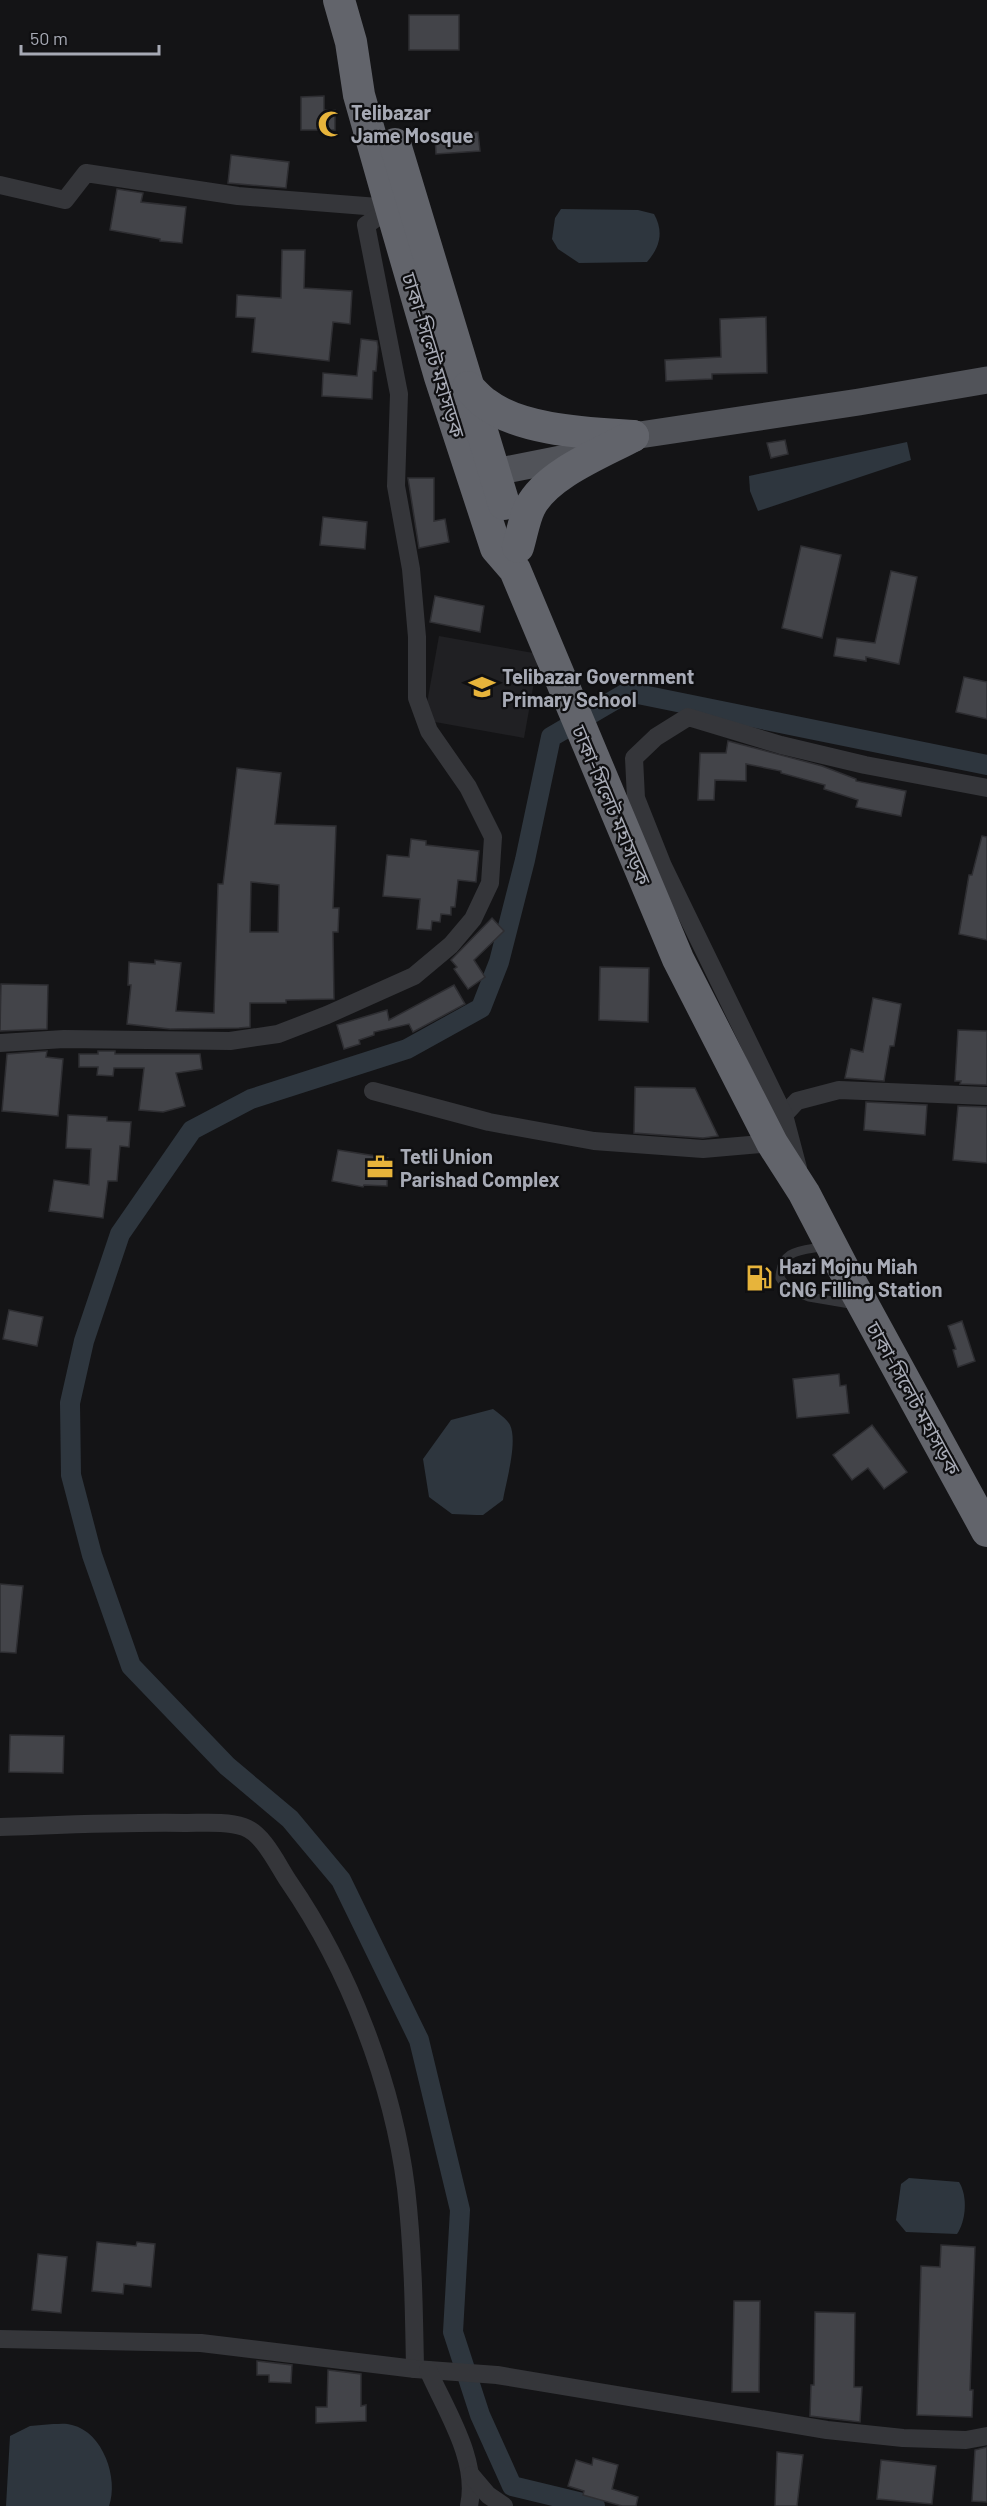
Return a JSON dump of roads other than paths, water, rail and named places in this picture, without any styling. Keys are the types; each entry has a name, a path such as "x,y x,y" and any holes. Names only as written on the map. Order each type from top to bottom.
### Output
{"highway":[{"name":"ঢাকা-সিলেট মহাসড়ক","path":"339,0 351,42 359,95 461,443 484,478 516,559 531,608 602,782 678,959 772,1143 804,1193 863,1306 987,1531"},
{"path":"351,42 378,90 468,387 484,478"},
{"path":"468,387 485,404 520,421 557,429 633,436"},
{"path":"516,559 531,507 547,486 571,469 633,436"}],"main road":[{"path":"484,478 505,470 581,455 600,444 633,436 987,380"}],"street":[{"path":"0,185 65,200 86,173 238,196 391,208"},
{"path":"0,1043 64,1039 230,1041 278,1034 414,976 451,945 473,919 490,883 493,837 468,787 429,731 417,698 417,637 411,568 396,486 399,394 366,225 391,208"},
{"path":"804,1193 784,1115 663,866 636,798 634,758 656,737 688,717 781,745 865,765 987,789"},
{"path":"372,1090 489,1122 594,1141 704,1149 772,1143"},
{"path":"784,1115 797,1101 839,1090 987,1096"},
{"path":"0,1827 150,1822 229,1824 246,1828 259,1838 306,1907 334,1959 361,2022 388,2097 405,2187 413,2276 428,2370 461,2444 471,2475 469,2506"},
{"path":"0,2339 201,2343 428,2370 497,2375 827,2430 903,2438 966,2440 987,2436"},
{"path":"471,2475 488,2495 504,2506"}],"lane":[{"path":"831,1245 789,1254 783,1259 780,1278 788,1289 809,1297 863,1306"}],"waterway":[{"path":"595,2506 512,2486 480,2415 453,2332 460,2210 419,2040 341,1880 290,1819 227,1766 131,1666 92,1555 71,1475 70,1403 84,1341 120,1234 192,1130 251,1099 407,1049 481,1008 499,962 525,860 551,737 628,692 987,765"}],"place":[{"name":"Telibazar Jame Mosque","path":"331,124"},
{"name":"Telibazar Government Primary School","path":"482,687"},
{"name":"Tetli Union Parishad Complex","path":"380,1167"},
{"name":"Hazi Mojnu Miah CNG Filling Station","path":"759,1278"}]}
